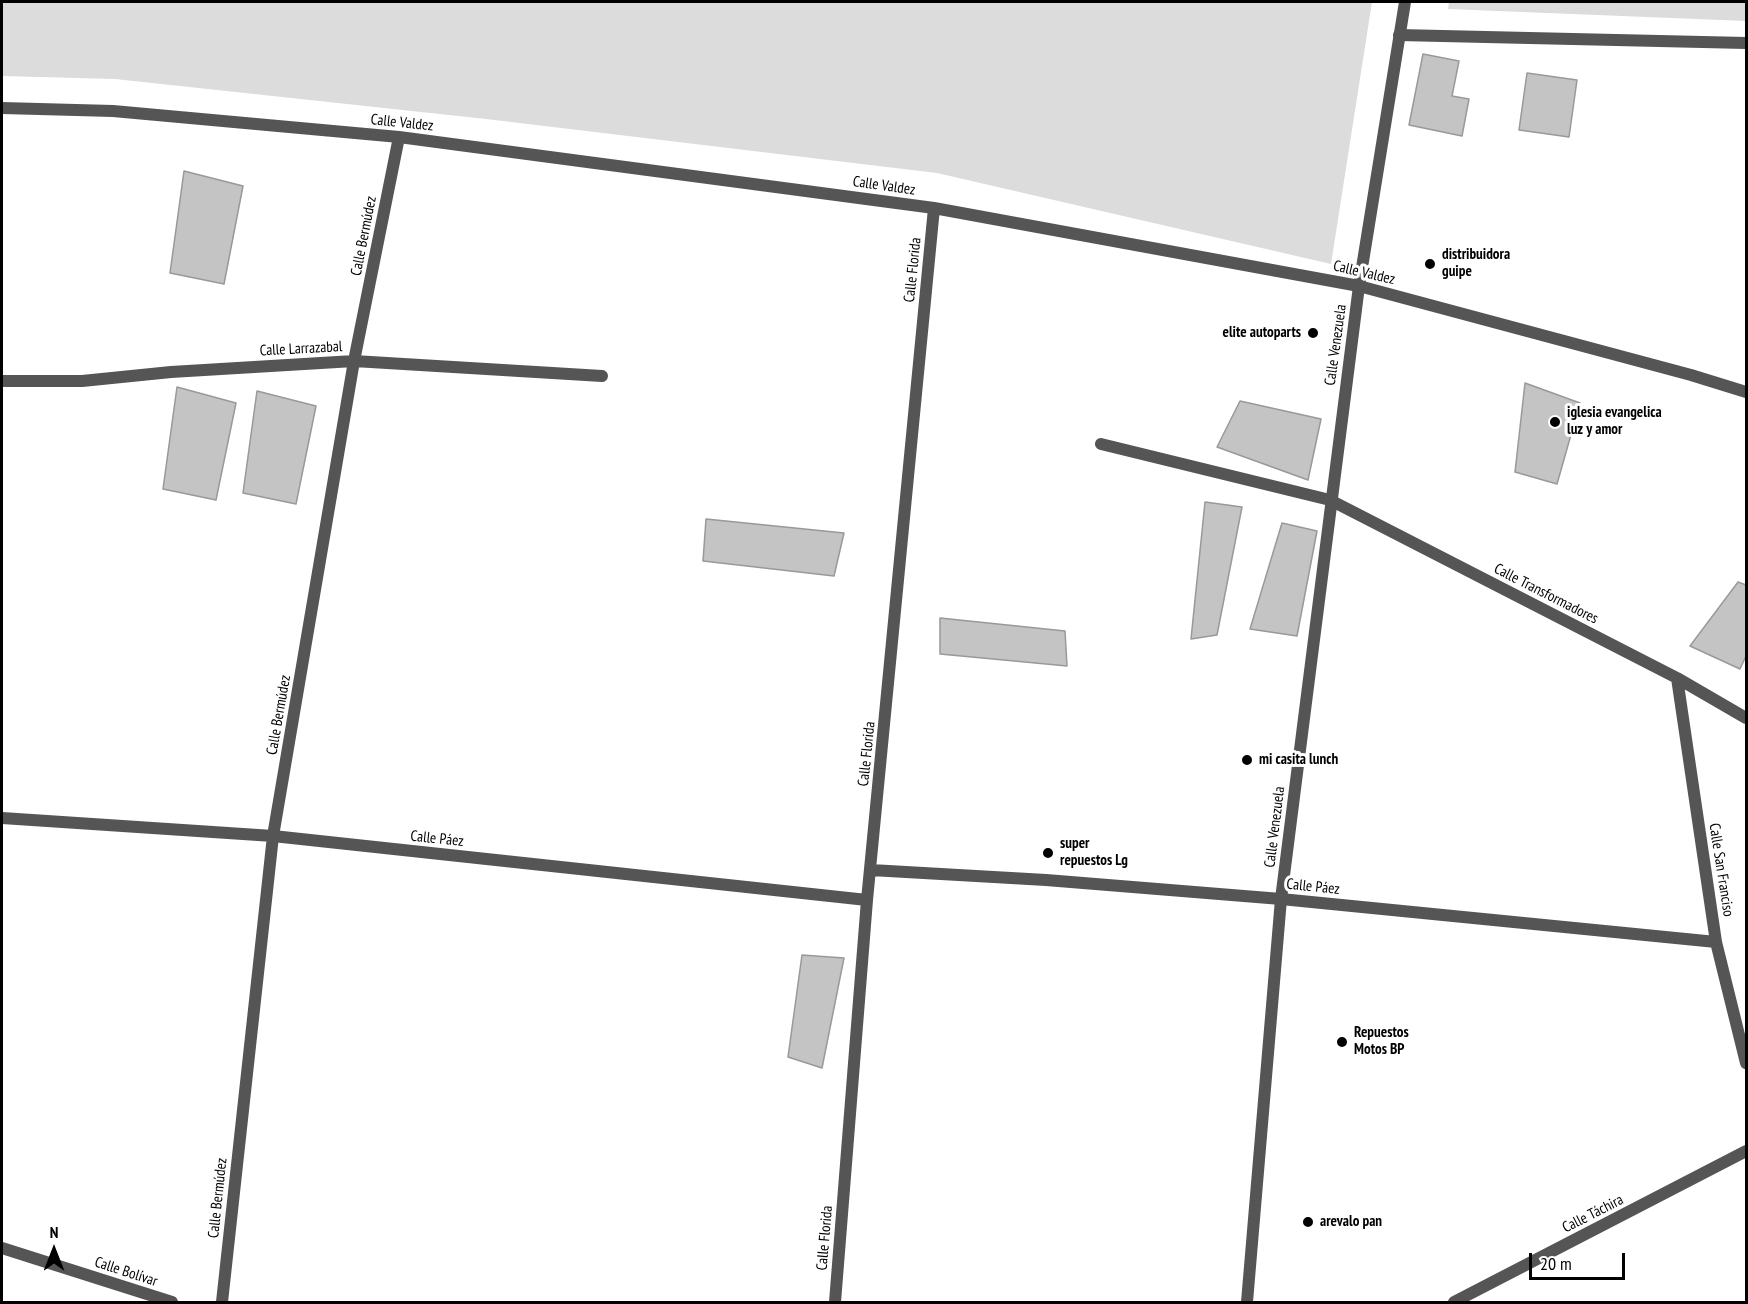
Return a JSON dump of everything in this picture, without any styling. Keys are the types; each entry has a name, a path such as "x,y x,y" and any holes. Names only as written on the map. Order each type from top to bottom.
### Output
{"street":[{"name":"Calle Venezuela","path":"1247,1302 1281,898 1359,286 1405,2"},
{"path":"1399,35 1746,43"},
{"name":"Calle Valdez","path":"2,108 113,111 399,137 934,208 1359,286 1691,375 1746,392"},
{"name":"Calle Bermúdez","path":"222,1302 273,836 354,361 399,137"},
{"name":"Calle Florida","path":"835,1302 867,900 934,208"},
{"name":"Calle Larrazabal","path":"2,381 82,381 171,372 354,361 602,376"},
{"name":"Calle Transformadores","path":"1101,444 1330,500 1677,678 1746,718"},
{"name":"Calle San Franciso","path":"1677,678 1716,942 1746,1063"},
{"name":"Calle Páez","path":"2,818 273,836 867,900"},
{"name":"Calle Páez","path":"871,870 1046,880 1281,898 1716,942"},
{"name":"Calle Táchira","path":"1454,1302 1746,1152"},
{"name":"Calle Bolívar","path":"2,1248 172,1302"}],"shaded area":[{"path":"2,2 1372,2 1331,264 937,173 486,119 115,79 2,76"},
{"path":"1449,2 1746,2 1746,21 1448,9"}],"building":[{"path":"1423,54 1459,61 1452,96 1469,99 1462,136 1409,125"},
{"path":"1527,73 1577,80 1569,137 1519,130"},
{"path":"184,171 243,186 224,284 170,273"},
{"path":"1525,383 1580,403 1557,484 1515,472"},
{"path":"177,387 236,403 216,500 163,489"},
{"path":"257,391 316,406 296,504 243,493"},
{"path":"1240,401 1321,419 1308,480 1217,447"},
{"path":"1205,502 1242,507 1217,635 1191,639"},
{"path":"706,519 844,533 834,576 703,561"},
{"path":"1282,523 1317,531 1297,636 1250,629"},
{"path":"1738,582 1746,585 1746,656 1740,669 1690,646"},
{"path":"940,618 1065,631 1067,666 940,654"},
{"path":"802,955 844,958 822,1068 788,1057"}],"place":[{"name":"distribuidora guipe","path":"1430,264"},
{"name":"elite autoparts","path":"1313,333"},
{"name":"iglesia evangelica luz y amor","path":"1555,422"},
{"name":"mi casita lunch","path":"1247,760"},
{"name":"super repuestos Lg","path":"1048,853"},
{"name":"Repuestos Motos BP","path":"1342,1042"},
{"name":"arevalo pan","path":"1308,1222"}]}
